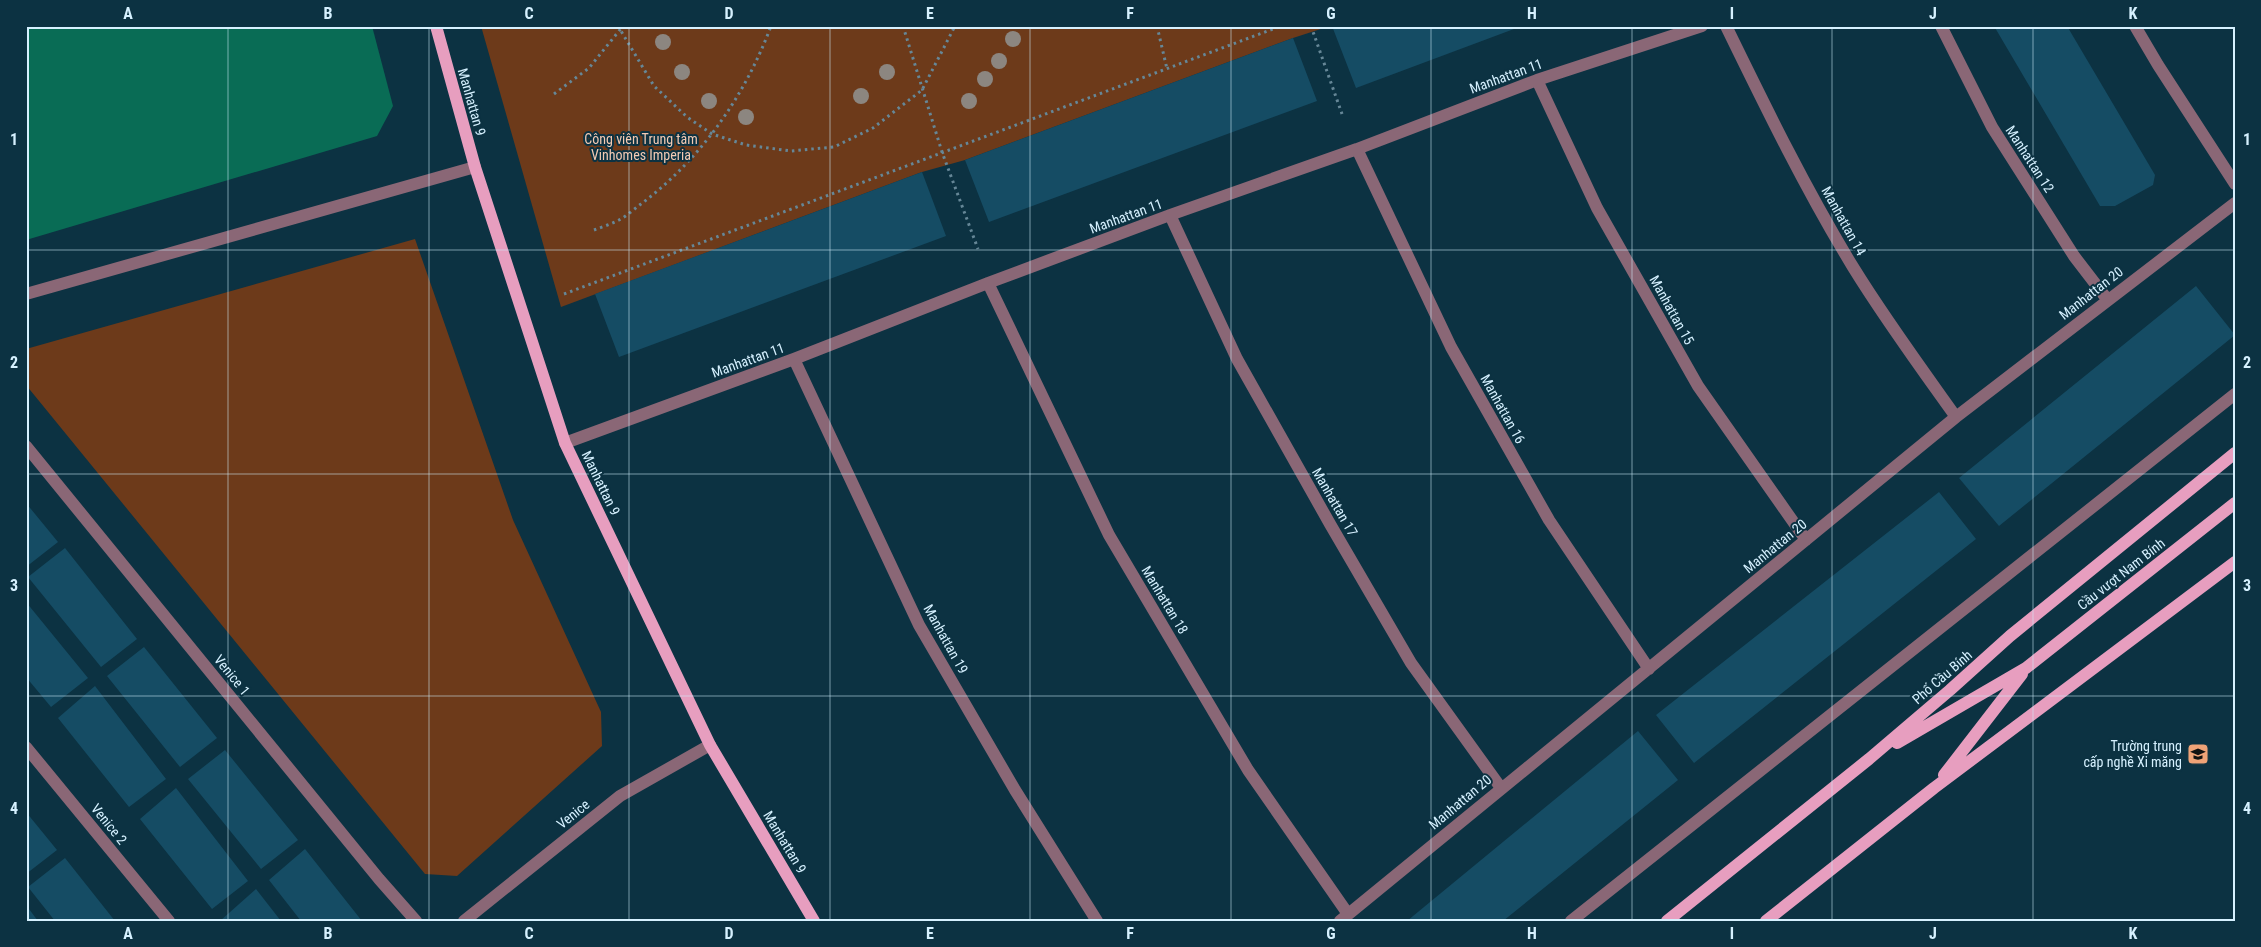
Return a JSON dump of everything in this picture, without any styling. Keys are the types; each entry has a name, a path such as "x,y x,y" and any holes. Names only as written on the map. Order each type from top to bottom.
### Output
{"main road":[{"name":"Manhattan 9","path":"436,26 475,167 565,442 710,745 814,921"},
{"name":"Phố Cầu Bính","path":"1667,921 1869,759 2010,636 2235,453"},
{"name":"Cầu vượt Nam Bính","path":"1869,759 2026,668 2235,503"},
{"path":"1766,921 1934,788 2235,562"},
{"name":"Cầu vượt Nam Bính","path":"1934,788 2026,668"}],"street":[{"name":"Manhattan 11","path":"565,442 794,359 988,283 1170,215 1357,149 1536,80 1702,26"},
{"name":"Manhattan 14","path":"1726,26 1783,141 1853,268 1906,349 1956,417"},
{"name":"Manhattan 12","path":"1941,26 1992,127 2074,256 2107,299"},
{"path":"2135,26 2235,184"},
{"name":"Manhattan 15","path":"1536,80 1597,208 1698,386 1806,540"},
{"name":"Manhattan 16","path":"1357,149 1451,347 1549,520 1649,669"},
{"path":"26,294 475,167"},
{"name":"Manhattan 20","path":"1344,918 1956,417 2107,299 2235,203"},
{"name":"Manhattan 17","path":"1170,215 1237,359 1330,524 1411,663 1501,788"},
{"name":"Manhattan 18","path":"988,283 1109,535 1248,770 1344,918"},
{"name":"Manhattan 19","path":"794,359 919,624 1015,790 1097,921"},
{"path":"1571,921 2235,394"},
{"name":"Venice 1","path":"26,446 373,871 416,921"},
{"name":"Venice","path":"464,921 620,796 710,745"},
{"name":"Venice 2","path":"26,747 169,921"}],"path":[{"path":"594,230 619,220 662,188 712,134 737,99 758,60 771,26"},
{"path":"903,26 942,152 978,249"},
{"path":"554,94 589,68 620,27 654,86 687,117 712,134 746,145 791,151 834,147 873,128 922,90 955,26"},
{"path":"1157,26 1167,69"},
{"path":"564,294 1281,26"},
{"path":"1311,26 1342,114"}],"green space":[{"name":"Công viên Trung tâm Vinhomes Imperia","path":"481,26 1330,26 965,160 922,172 561,307"},
{"path":"415,239 513,520 601,712 602,746 457,876 425,874 26,385 26,349"}],"shaded area":[{"path":"26,26 372,26 393,106 377,136 26,240"}],"building":[{"path":"1332,26 1522,26 1356,88"},
{"path":"1994,26 2067,26 2155,175 2153,185 2115,206 2100,206"},
{"path":"1293,38 1317,101 989,222 965,160"},
{"path":"922,172 946,236 619,357 595,294"},
{"path":"2196,286 2235,335 1999,526 1959,478"},
{"path":"1939,492 1976,539 1694,763 1656,715"},
{"path":"26,503 58,542 26,567"},
{"path":"65,548 137,639 101,667 28,577"},
{"path":"26,602 88,678 51,707 26,677"},
{"path":"144,647 217,738 180,767 107,676"},
{"path":"95,686 166,779 129,807 58,718"},
{"path":"1638,731 1678,780 1503,921 1407,921"},
{"path":"225,750 298,840 261,869 188,779"},
{"path":"176,788 248,881 212,909 140,819"},
{"path":"26,812 57,850 26,874"},
{"path":"305,849 362,921 301,921 269,880"},
{"path":"65,858 115,921 55,921 28,887"},
{"path":"256,889 281,921 220,921"},
{"path":"26,905 38,921 26,921"}],"place":[{"name":"Trường trung cấp nghề Xi măng","path":"2198,754"}]}
